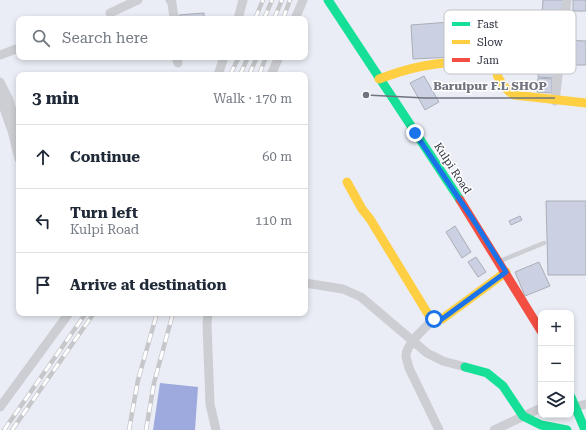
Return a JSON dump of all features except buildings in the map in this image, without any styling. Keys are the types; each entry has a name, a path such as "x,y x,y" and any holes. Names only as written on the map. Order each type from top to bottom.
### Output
{"street":[{"path":"110,13 138,0"},
{"path":"170,0 173,16"},
{"path":"239,16 243,0"},
{"path":"296,16 304,0"},
{"name":"Kulpi Road","path":"328,0 470,215 497,263 506,272 538,326"},
{"path":"566,10 567,0"},
{"path":"0,55 16,49"},
{"path":"219,72 223,60"},
{"path":"272,72 278,60"},
{"path":"379,79 403,70 444,62"},
{"path":"497,74 507,91 514,95 555,101 586,103"},
{"path":"555,101 558,74"},
{"path":"0,82 9,100 16,123"},
{"path":"0,97 16,147"},
{"path":"347,182 362,209 370,219 428,314 434,319 442,319 506,272"},
{"path":"308,283 343,289 361,297 427,353 443,361 487,373 503,386 523,416 541,425 568,430"},
{"path":"0,407 67,316"},
{"path":"208,316 210,404 216,430"},
{"path":"434,319 411,342 407,350 406,357 409,368 439,430"},
{"path":"584,430 575,408 586,404"},
{"path":"494,430 538,409"}],"lane":[{"path":"497,263 544,243"}],"water":[{"path":"160,383 198,387 195,430 153,430"}],"railway":[{"path":"256,16 263,0"},
{"path":"265,16 272,0"},
{"path":"275,16 282,0"},
{"path":"284,16 290,0"},
{"path":"232,72 238,60"},
{"path":"241,72 247,60"},
{"path":"250,72 256,60"},
{"path":"260,72 265,60"},
{"path":"4,430 84,316"},
{"path":"12,430 92,316"},
{"path":"129,430 138,380 156,316"},
{"path":"146,430 154,383 172,316"}],"traffic: fast":[{"path":"328,0 460,200"},
{"path":"465,367 487,373 503,386 523,416 541,425 567,430"},
{"path":"574,404 585,430"}],"traffic: slow":[{"path":"379,79 413,68 444,63"},
{"path":"497,74 503,85 514,95 586,103"},
{"path":"347,182 362,209 370,219 428,314 434,319 442,319 506,272"}],"traffic: jam":[{"path":"460,200 538,326"}],"place":[{"name":"Baruipur F.L SHOP","path":"366,95"}],"route":[{"path":"415,133 506,272 442,319 434,319"}]}
